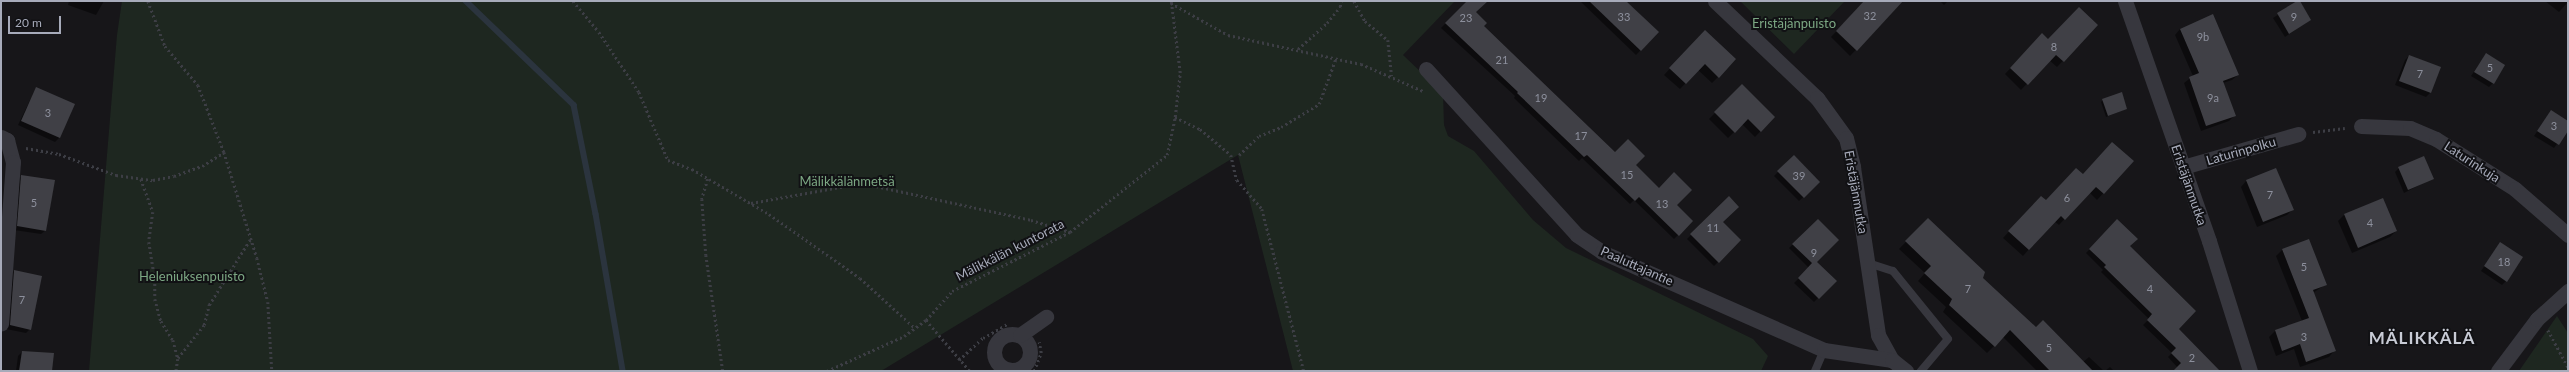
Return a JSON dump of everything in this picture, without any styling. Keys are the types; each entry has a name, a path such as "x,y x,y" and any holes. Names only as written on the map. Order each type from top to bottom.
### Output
{"street":[{"name":"Eristäjänmutka","path":"1715,1 1817,98 1846,138 1853,167 1878,335 1892,360"},
{"name":"Eristäjänmutka","path":"2125,1 2183,168 2250,371"},
{"name":"Paaluttajantie","path":"1426,69 1577,235 1596,248 1824,350 1892,360 1906,371"},
{"name":"Laturinkuja","path":"2361,126 2410,128 2436,139 2515,189 2568,235"},
{"name":"Laturinpolku","path":"2183,168 2298,134"},
{"path":"1,324 13,162 4,138"},
{"path":"2498,371 2537,319 2568,291"},
{"path":"1020,335 1046,317"},
{"path":"1008,334 1020,335 1029,343 1031,355 1025,365 1016,370 1002,367 995,358 994,351 998,340 1008,334"}],"lane":[{"path":"1868,263 1893,271 1948,339 1921,371"},
{"path":"1815,371 1824,350"}],"path":[{"path":"148,1 165,46 198,85 224,152 251,238 268,302 272,371"},
{"path":"572,1 600,32 639,92 668,160 708,179 750,203 860,278 915,328"},
{"path":"577,6 578,1"},
{"path":"1298,49 1327,23 1340,7 1341,1"},
{"path":"1354,1 1365,20 1388,40 1392,77"},
{"path":"1171,2 1228,35 1298,49 1361,64 1426,92"},
{"name":"Mälikkälän kuntorata","path":"827,371 904,336 926,320 952,291 1070,232 1167,155 1175,118 1180,73 1171,2"},
{"path":"1239,155 1259,136 1281,127 1319,104 1336,58"},
{"path":"1175,118 1200,129 1231,155 1237,180 1262,209 1304,371"},
{"path":"2298,134 2361,126"},
{"path":"4,138 32,151 65,156 116,175 141,179 174,176 202,166 224,152"},
{"path":"141,179 153,212 150,242 156,279 155,298 161,322 173,340 178,359 176,371"},
{"path":"708,179 702,199 704,227 723,371"},
{"path":"750,203 862,183 1031,220 1070,232"},
{"path":"178,359 204,325 209,305 251,238"},
{"path":"926,320 970,371"},
{"path":"2545,325 2568,367"},
{"path":"1034,371 1037,363"}],"green space":[{"path":"122,1 1455,1 1403,55 1443,93 1444,125 1448,136 1474,151 1533,220 1566,248 1753,339 1768,356 1761,371 1293,371 1238,155 881,371 89,371 117,35"},
{"name":"Eristäjänpuisto","path":"1740,1 1845,1 1794,54"},
{"path":"2557,316 2568,333 2568,371 2519,371"}],"building":[{"path":"1467,1 1488,1 1476,12 1487,23 1484,26 1615,152 1628,139 1645,156 1636,165 1659,188 1674,172 1692,190 1677,205 1693,221 1679,236 1639,197 1635,201 1587,155 1584,157 1445,23"},
{"path":"1589,1 1626,1 1659,32 1641,51"},
{"path":"1864,1 1903,1 1857,51 1836,31"},
{"path":"2297,1 2300,1 2311,20 2289,34 2277,13"},
{"path":"2079,7 2098,25 2064,62 2056,55 2028,85 2010,68 2042,33 2048,39"},
{"path":"2213,14 2239,75 2223,81 2236,116 2206,126 2189,77 2199,73 2180,29"},
{"path":"1705,30 1736,59 1719,78 1705,64 1686,84 1669,68"},
{"path":"2486,53 2505,65 2494,84 2474,72"},
{"path":"2409,55 2441,67 2431,93 2399,81"},
{"path":"1742,84 1775,117 1761,132 1748,119 1735,133 1714,112"},
{"path":"36,87 75,104 60,138 21,121"},
{"path":"2122,92 2127,109 2108,116 2102,99"},
{"path":"2551,110 2568,121 2568,131 2559,145 2537,131"},
{"path":"2112,142 2134,161 2104,194 2096,187 2065,220 2061,216 2029,250 2008,231 2041,196 2046,200 2076,168 2083,174"},
{"path":"1794,155 1820,182 1804,198 1777,171"},
{"path":"2424,156 2434,179 2408,190 2398,167"},
{"path":"2276,168 2294,210 2263,222 2246,180"},
{"path":"21,175 55,180 46,231 17,226"},
{"path":"1729,196 1739,207 1723,222 1741,240 1719,263 1690,234"},
{"path":"2383,198 2397,231 2358,248 2344,214"},
{"path":"1928,218 1985,272 1983,278 2036,327 2043,320 2093,371 2050,371 2010,330 1995,347 1949,305 1952,299 1924,273 1931,266 1905,241"},
{"path":"1818,219 1839,240 1817,262 1837,281 1819,299 1798,278 1812,263 1792,244"},
{"path":"2117,219 2138,239 2130,246 2196,311 2179,329 2220,371 2173,371 2181,363 2171,353 2176,348 2147,320 2152,314 2104,267 2106,265 2089,249"},
{"path":"2309,239 2327,285 2313,290 2336,351 2306,362 2300,344 2282,351 2275,330 2309,318 2282,249"},
{"path":"2500,242 2523,257 2507,282 2484,266"},
{"path":"14,270 42,276 31,330 10,325"},
{"path":"22,351 54,353 52,371 19,371"}],"waterway":[{"path":"466,1 574,105 596,214 623,371"}],"district":[{"name":"MÄLIKKÄLÄ","path":"2422,338"}],"park label":[{"name":"Mälikkälänmetsä","path":"847,181"},
{"name":"Heleniuksenpuisto","path":"192,276"}]}
